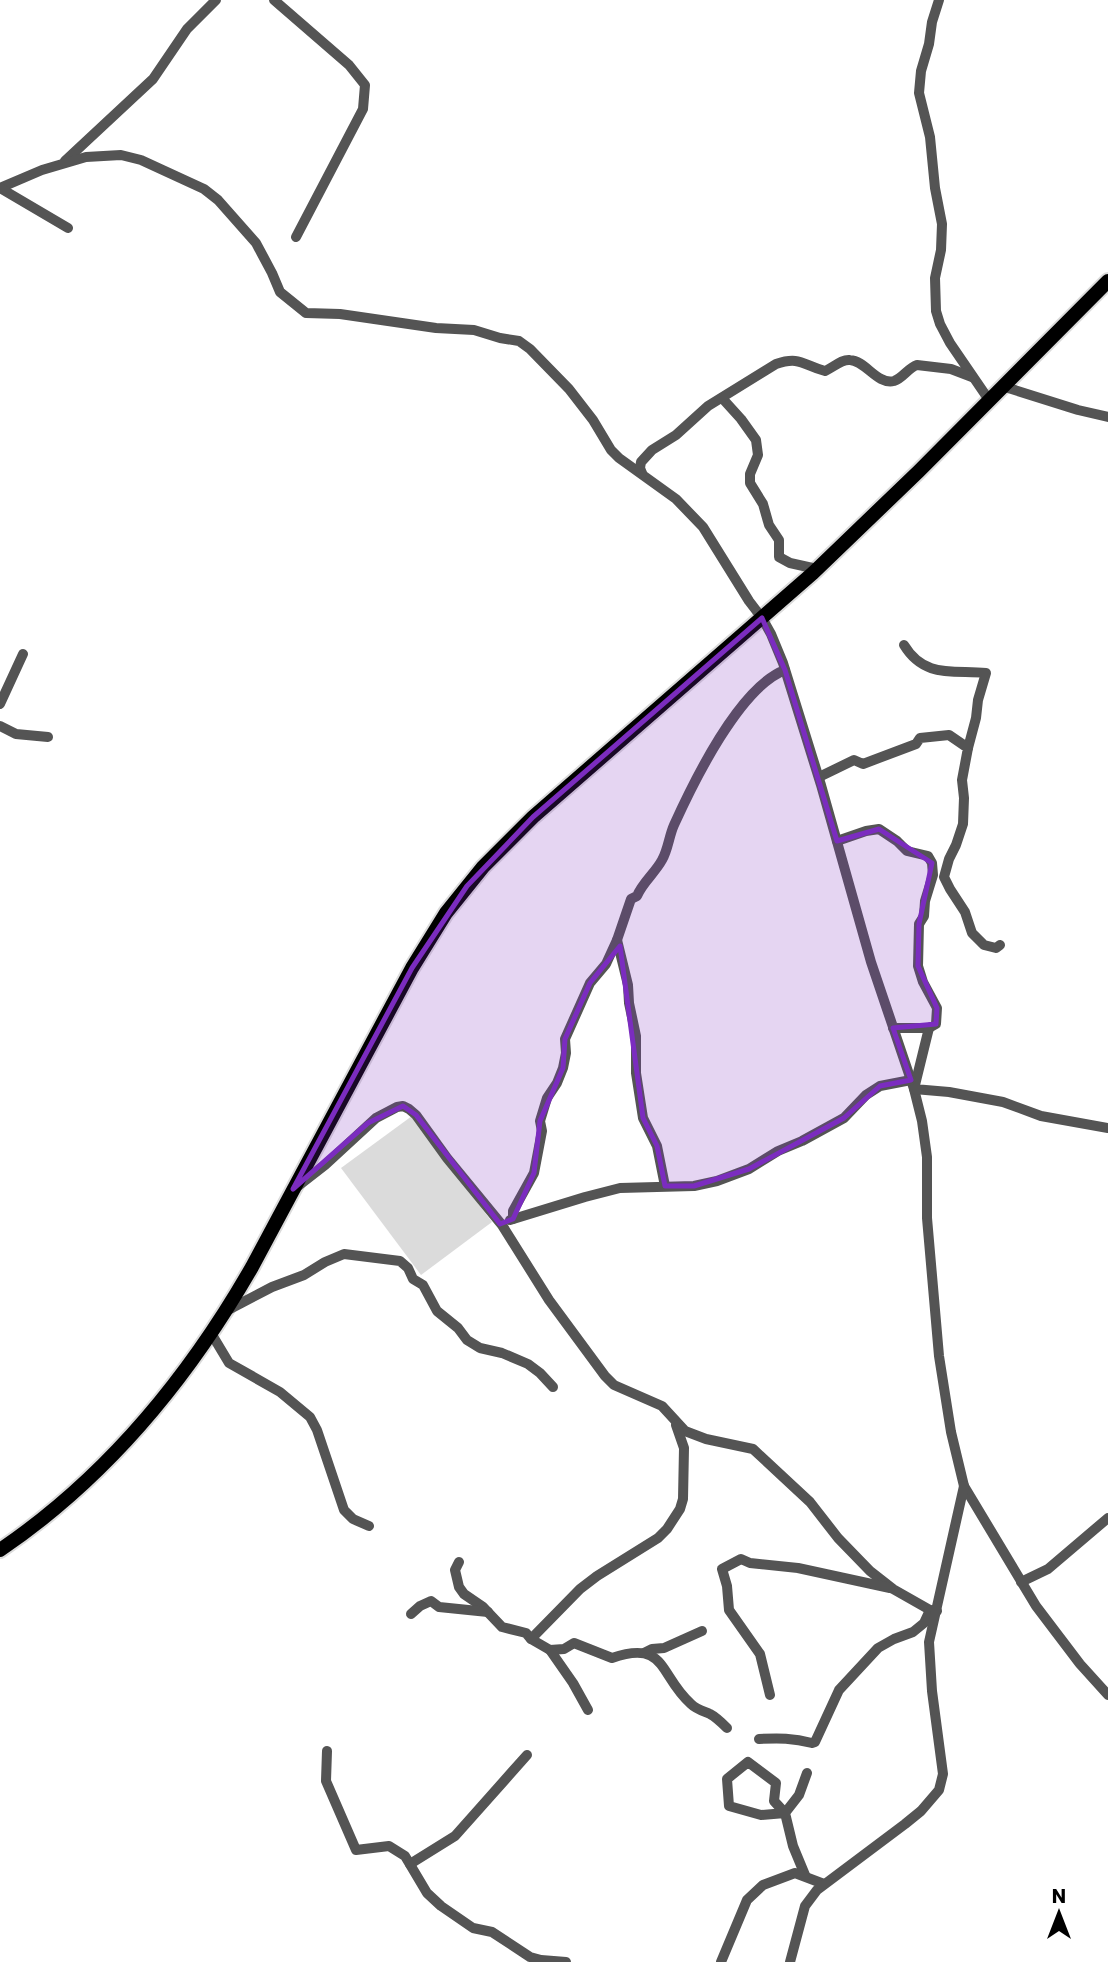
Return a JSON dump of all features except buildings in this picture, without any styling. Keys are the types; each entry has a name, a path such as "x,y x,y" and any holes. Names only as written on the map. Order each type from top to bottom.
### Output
{"main road":[{"path":"0,1550 61,1504 108,1460 188,1367 226,1311 412,968 446,913 467,886 533,817 817,569 1108,281"}],"street":[{"path":"63,163 153,79 187,29 216,0"},
{"path":"274,0 349,65 365,85 363,109 296,237"},
{"path":"939,0 921,71 919,93 930,137 942,224 941,250 935,278 936,311 950,343 989,400"},
{"path":"0,188 63,163 86,157 121,155 153,164 204,189 218,200 256,243 280,292 306,313 340,314 436,328 474,330 519,341 569,389 593,420 611,450 676,499 703,527 762,618 785,670 819,777 871,962 913,1085 927,1157 927,1218 939,1356 951,1432 964,1486 1036,1606 1108,1695"},
{"path":"0,188 68,228"},
{"path":"642,473 641,462 652,450 676,435 701,411 776,364 790,360 825,371 845,360 852,360 888,381 894,381 917,365 951,369 972,377"},
{"path":"1002,386 1108,418"},
{"path":"722,398 756,440 758,455 750,474 750,483 763,504 769,525 779,540 779,557 790,563 817,569"},
{"path":"904,645 911,657 925,667 986,673 962,780 963,824 944,877 965,912 972,933 984,945 996,948 1000,945"},
{"path":"0,704 23,654"},
{"path":"513,1219 513,1211 534,1173 542,1131 540,1121 547,1098 563,1068 565,1039 590,983 606,964 631,899 637,895 663,858 673,827 726,728 757,690 776,673 785,670"},
{"path":"0,726 16,734 48,737"},
{"path":"819,777 854,760 863,764 916,744 920,738 949,735 968,748"},
{"path":"837,841 879,829 907,851 928,856 932,863 933,875 925,901 924,916 919,924 918,966 937,1009 936,1024 929,1028 893,1028"},
{"path":"617,940 636,1036 636,1073 643,1118 657,1146 665,1186"},
{"path":"913,1085 929,1028"},
{"path":"502,1225 513,1219 620,1188 694,1186 717,1181 749,1169 778,1151 844,1118 866,1095 880,1086 913,1085 976,1096 1003,1102 1041,1116 1108,1128"},
{"path":"293,1189 325,1165 368,1123 388,1111 409,1108 502,1225 549,1300 614,1385 662,1406 685,1431 743,1445 763,1456 810,1502 855,1557 893,1589 933,1611"},
{"path":"226,1311 344,1254 400,1261 408,1268 413,1279 423,1285 438,1311 458,1328 467,1340 480,1348 502,1353 528,1364 553,1387"},
{"path":"211,1333 229,1363 280,1392 310,1417 317,1430 344,1510 353,1519 369,1526"},
{"path":"531,1639 580,1589 658,1538 667,1529 683,1499 684,1448 675,1422"},
{"path":"790,1962 805,1906 817,1890 921,1811 939,1790 943,1774 928,1654 933,1611 964,1486"},
{"path":"1021,1582 1048,1569 1108,1518"},
{"path":"770,1695 760,1654 729,1610 722,1569 741,1559 750,1563 798,1568 893,1589"},
{"path":"459,1562 455,1570 459,1587 464,1594 483,1606 502,1627 526,1633 550,1650 588,1710"},
{"path":"411,1614 431,1601 439,1607 488,1612"},
{"path":"758,1739 815,1742 839,1690 878,1648 913,1632 933,1611"},
{"path":"644,1653 664,1648 702,1631"},
{"path":"550,1650 564,1649 574,1643 612,1658 631,1651 652,1656 660,1662 675,1687 691,1705 713,1716 727,1728"},
{"path":"327,1751 326,1781 356,1850 388,1846 405,1856 427,1893 455,1917 472,1928 492,1933 534,1960 566,1962"},
{"path":"410,1864 455,1836 527,1755"},
{"path":"805,1875 793,1846 785,1813 775,1801 776,1783 748,1762 727,1779 729,1806 761,1815 785,1813 799,1795 807,1773"},
{"path":"721,1962 743,1908 763,1885 795,1872 824,1884"}],"highlighted area":[{"path":"762,618 785,670 837,841 879,829 932,863 919,924 918,966 937,1008 936,1024 893,1028 911,1080 880,1086 844,1118 749,1169 694,1186 665,1186 657,1146 643,1118 620,946 590,983 565,1039 563,1068 540,1121 534,1173 513,1219 500,1224 416,1115 403,1106 368,1123 293,1189 412,968 467,886 533,817"}],"shaded area":[{"path":"412,1116 492,1222 421,1275 341,1168"}]}
